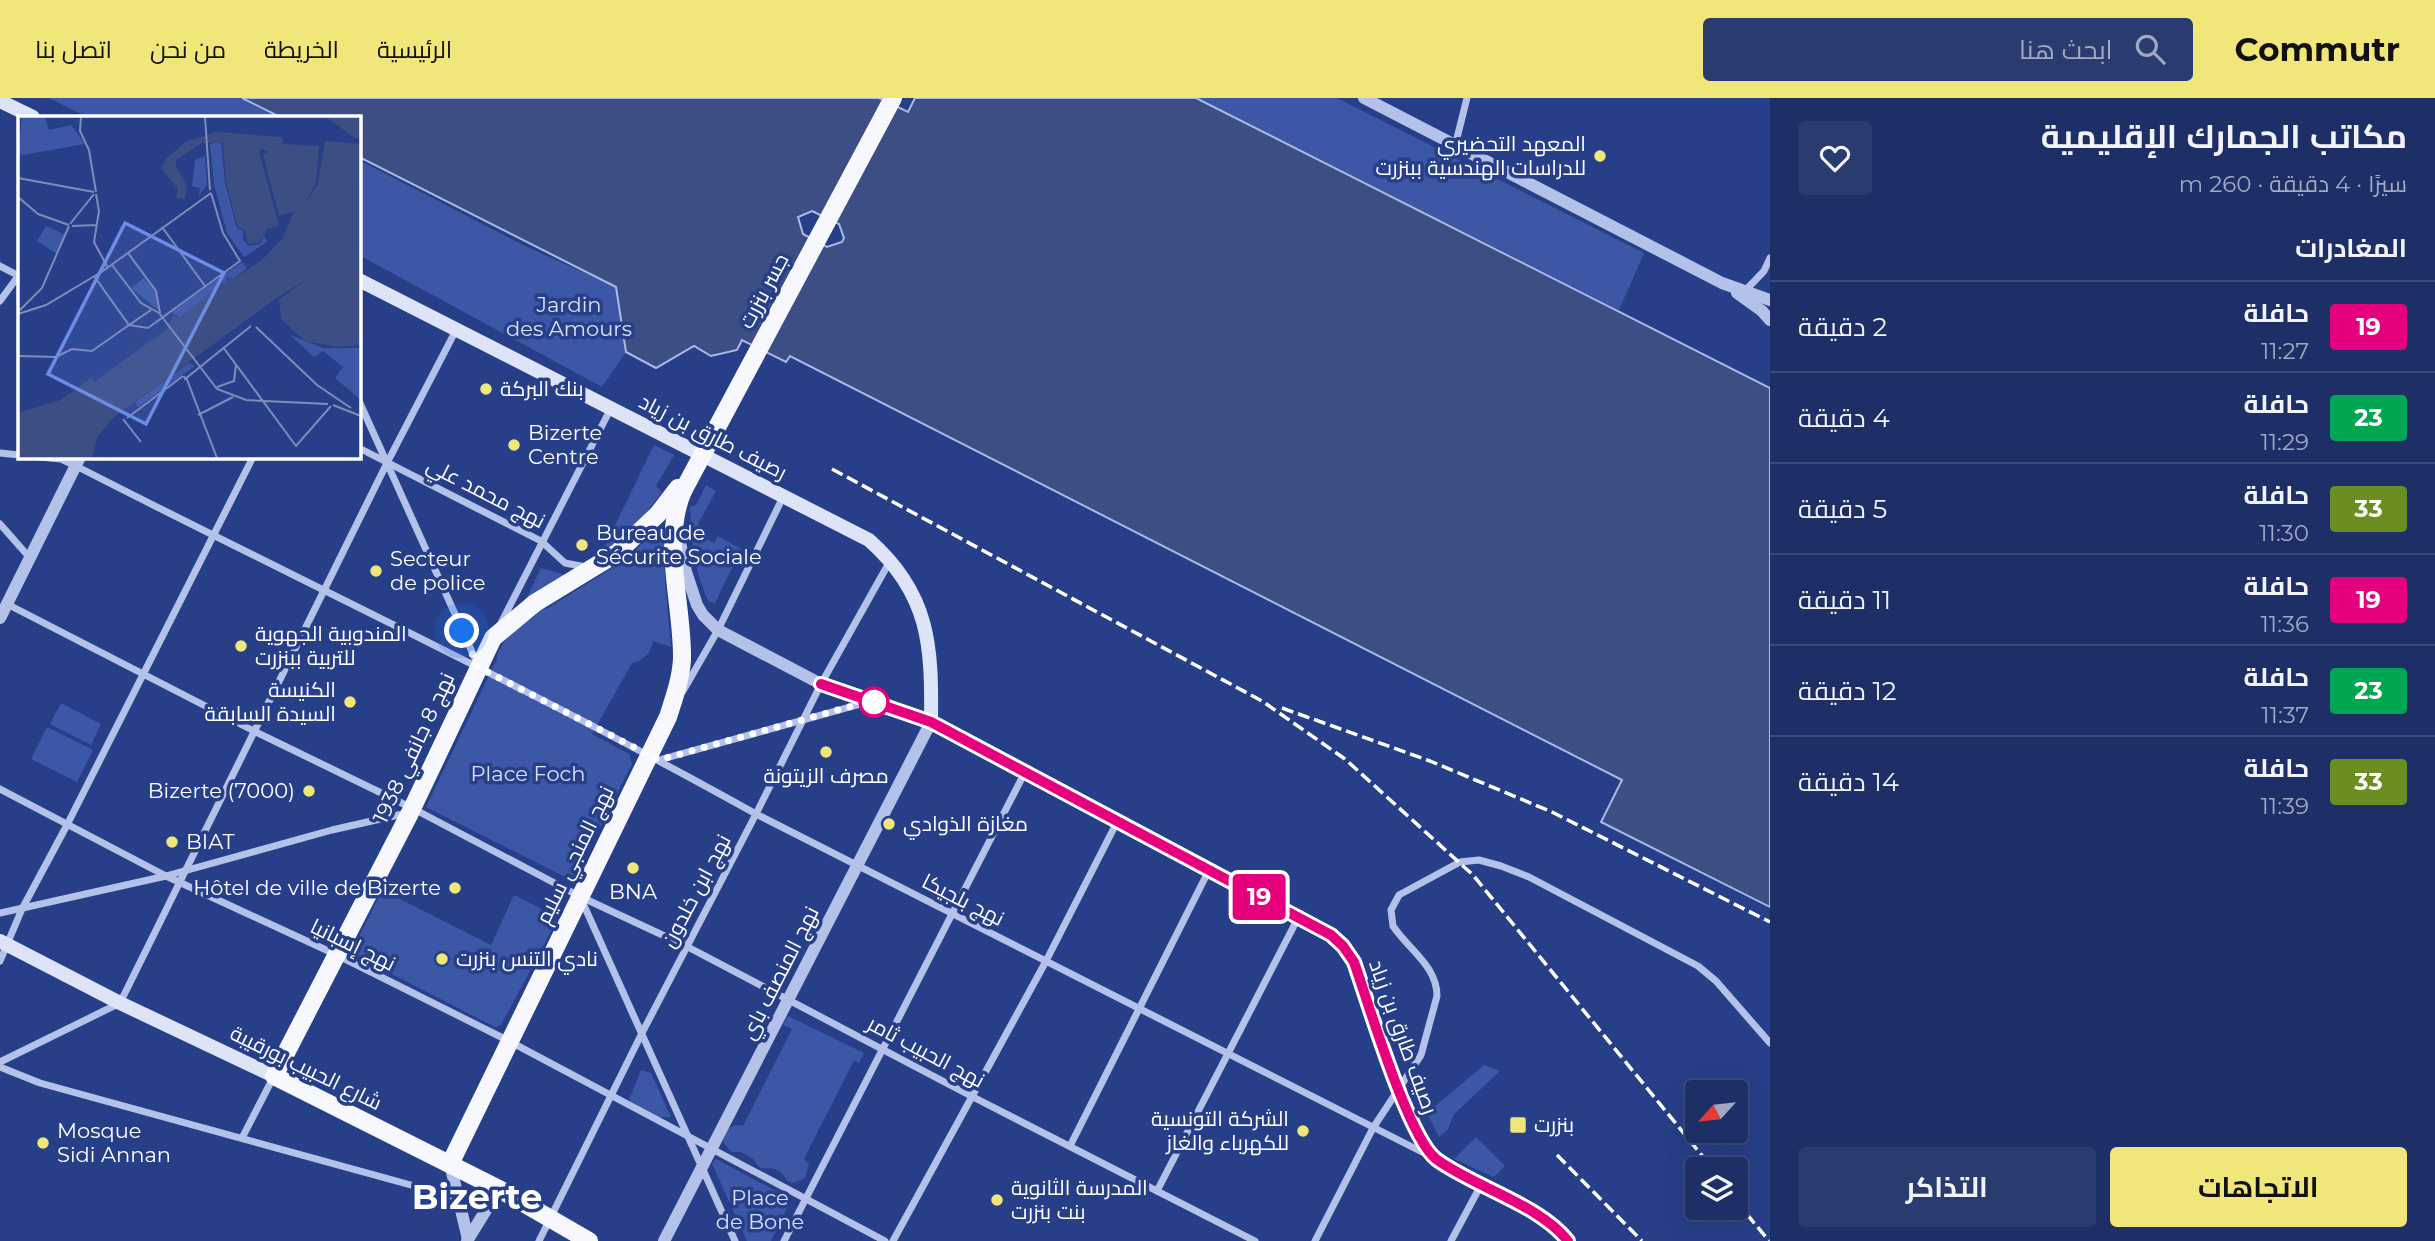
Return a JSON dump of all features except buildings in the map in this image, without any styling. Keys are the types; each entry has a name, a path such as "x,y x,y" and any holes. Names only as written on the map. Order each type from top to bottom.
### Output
{"main road":[{"name":"جسر بنزرت","path":"677,502 886,98"},
{"name":"جسر بنزرت","path":"677,502 893,98"},
{"path":"0,101 31,116"},
{"name":"رصيف طارق بن زياد","path":"360,281 869,540 890,561 918,604 931,654 931,722 1331,935 1354,962 1421,1142 1435,1158 1541,1217 1568,1241"},
{"name":"نهج 8 جانفي 1938","path":"274,1076 411,810 493,638 534,603 594,568 630,542 677,502"},
{"name":"نهج المنجي سليم","path":"450,1164 581,897 654,758 679,683 681,662 674,580 677,502"},
{"name":"شارع الحبيب بورقيبة","path":"4,943 120,1003 499,1188 589,1241"}],"street":[{"path":"1364,98 1722,283 1743,293 1770,300"},
{"path":"1455,146 1466,98"},
{"path":"1743,293 1764,271 1770,258"},
{"path":"0,266 18,275"},
{"path":"0,301 18,277"},
{"path":"1743,293 1770,320"},
{"path":"0,1065 120,1003 387,463 457,330"},
{"path":"360,403 478,667"},
{"path":"493,638 611,408"},
{"name":"نهج محمد علي","path":"360,449 541,541 565,563 594,568"},
{"path":"0,453 18,455"},
{"name":"نهج بلجيكا","path":"50,458 78,461 213,536 478,667 1045,963 1435,1158"},
{"path":"0,961 4,943 67,825 252,458"},
{"path":"0,618 78,461"},
{"name":"نهج المنجي سليم","path":"668,717 718,630 783,496"},
{"path":"677,502 686,572 697,605 710,624 821,684"},
{"path":"0,524 30,558"},
{"name":"نهج ابن خلدون","path":"539,1241 821,684 890,561"},
{"name":"نهج الحبيب ثامر","path":"7,604 581,897 686,946 1255,1241"},
{"name":"رصيف طارق بن زياد","path":"821,684 931,722"},
{"path":"654,758 870,701"},
{"name":"نهج المنصف باي","path":"664,1241 931,722"},
{"path":"784,1241 1025,772"},
{"name":"نهج إسبانيا","path":"0,789 180,883 337,955 509,1041 711,1150"},
{"path":"0,914 166,876 411,810"},
{"path":"893,1241 1045,963 1118,822"},
{"path":"1315,1241 1373,1128 1422,1055 1437,996 1437,987 1430,970 1393,926 1391,910 1399,895 1460,862 1479,860 1529,877 1698,966 1716,981 1770,1043"},
{"path":"1070,1146 1209,870"},
{"path":"581,897 735,1241"},
{"path":"1157,1191 1298,918"},
{"path":"0,1065 40,1083 458,1198"},
{"path":"242,1138 274,1076"},
{"path":"711,1150 885,1241"},
{"path":"450,1164 467,1240"},
{"path":"1451,1241 1481,1185"},
{"path":"467,1240 499,1188"}],"green space":[{"path":"49,98 240,98 275,116 85,116"},
{"path":"1196,98 1337,98 1644,253 1619,310"},
{"name":"Jardin des Amours","path":"360,161 527,247 616,287 626,352 602,387 360,256"},
{"path":"654,445 674,455 656,486 662,492 639,522 607,553 603,550"},
{"path":"706,485 716,491 698,524 705,528 701,536 714,543 718,536 741,549 715,603 709,602 700,579 690,507 696,505"},
{"name":"Place Foch","path":"657,529 664,533 671,647 653,641 646,656 632,663 592,734 629,754 632,764 573,881 426,807 508,633 535,616 537,611 548,608 625,560"},
{"path":"541,568 565,575 525,601"},
{"path":"61,703 101,724 91,745 50,724"},
{"path":"47,727 93,750 77,782 31,759"},
{"name":"نادي التنس بنزرت","path":"382,890 491,945 514,895 554,915 556,922 501,1025 495,1027 351,953"},
{"path":"788,1016 864,1053 859,1063 854,1060 804,1159 809,1164 805,1178 793,1183 776,1169 760,1168 752,1158 741,1152 731,1152 723,1142 727,1129 736,1125 743,1126 792,1029 783,1025"},
{"path":"1484,1065 1500,1071 1454,1114 1448,1129 1439,1137 1427,1113"},
{"path":"641,1070 651,1073 671,1117 653,1117 629,1100"},
{"path":"1476,1137 1505,1166 1494,1177 1454,1159"},
{"name":"Place de Bone","path":"716,1159 789,1198 790,1202 771,1241 747,1241 712,1164"}],"shaded area":[{"path":"242,98 879,98 908,112 915,98 1196,98 1770,388 1770,907 1601,822 1622,780 790,356 786,362 742,340 737,350 711,356 694,346 656,368 626,352 616,287 360,158 360,116 278,116","holes":["812,211 839,224 844,238 842,242 827,247 803,234 798,217"]}],"railway":[{"path":"832,469 1262,701 1345,759 1473,875 1703,1157"},
{"path":"1282,708 1430,761 1552,812 1770,922"},
{"path":"1557,1155 1642,1241"},
{"path":"1748,1216 1769,1241"}],"bus line":[{"name":"19","path":"821,684 931,722 1331,935 1354,962 1421,1142 1435,1158 1541,1217 1568,1241"}],"place":[{"name":"المعهد التحضيري للدراسات الهندسية ببنزرت","path":"1600,156"},
{"name":"بنك البركة","path":"486,389"},
{"name":"Bizerte Centre","path":"514,445"},
{"name":"Bureau de Sécurite Sociale","path":"582,545"},
{"name":"Secteur de police","path":"376,571"},
{"name":"المندوبية الجهوية للتربية ببنزرت","path":"241,646"},
{"name":"الكنيسة السيدة السابقة","path":"350,702"},
{"name":"مصرف الزيتونة","path":"826,752"},
{"name":"Bizerte (7000)","path":"309,791"},
{"name":"مغازة الذوادي","path":"889,824"},
{"name":"BIAT","path":"172,842"},
{"name":"BNA","path":"633,868"},
{"name":"Hôtel de ville de Bizerte","path":"455,888"},
{"name":"نادي التنس بنزرت","path":"442,959"},
{"name":"بنزرت","path":"1518,1125"},
{"name":"الشركة التونسية للكهرباء والغاز","path":"1303,1131"},
{"name":"Mosque Sidi Annan","path":"43,1143"},
{"name":"المدرسة الثانوية بنت بنزرت","path":"997,1200"}],"district":[{"name":"Bizerte","path":"477,1197"}],"route":[{"path":"462,631 478,667 659,760 874,702"}]}
